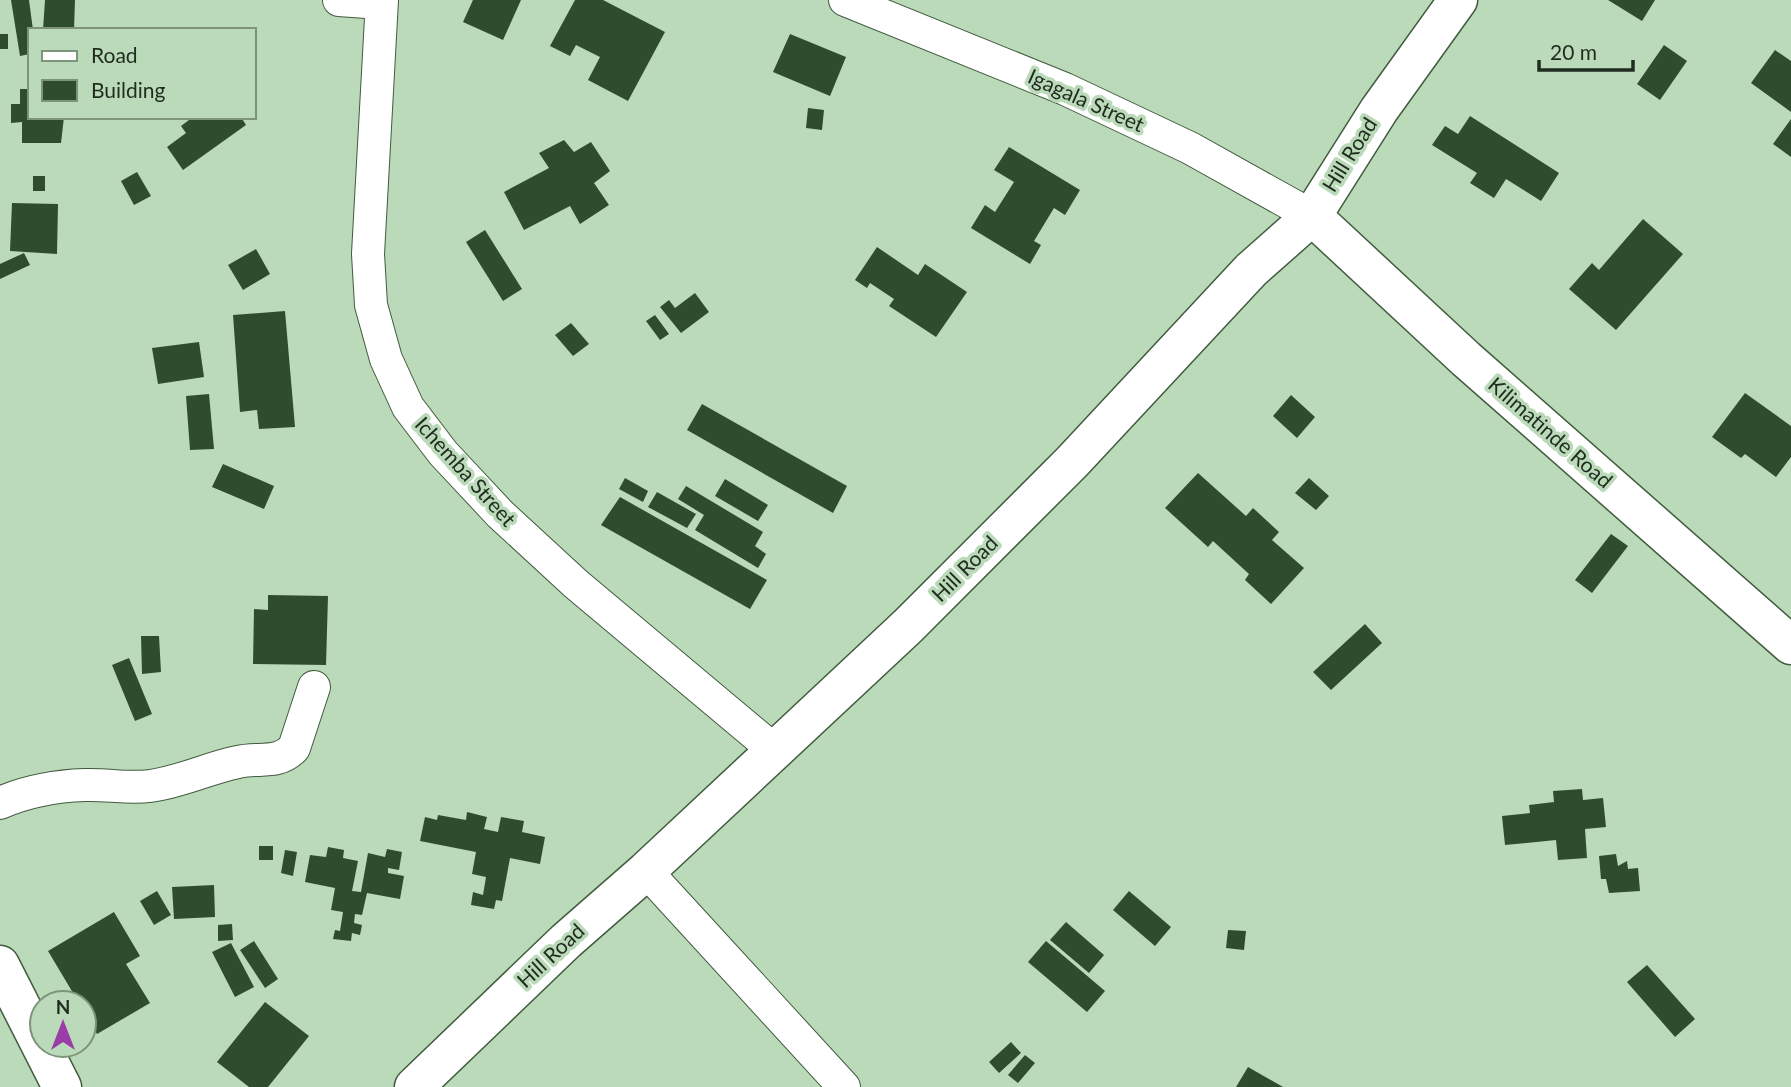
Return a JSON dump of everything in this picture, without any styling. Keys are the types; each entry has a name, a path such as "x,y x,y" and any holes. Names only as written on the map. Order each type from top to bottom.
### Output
{"main road":[{"name":"Hill Road","path":"414,1087 566,941 646,871 908,626 1072,461 1251,270 1312,216 1379,110 1458,0"},
{"name":"Kilimatinde Road","path":"1312,216 1466,359 1791,645"},
{"path":"0,965 62,1087"}],"street":[{"path":"340,0 381,2"},
{"name":"Igagala Street","path":"850,1 1065,89 1190,148 1312,216"},
{"name":"Ichemba Street","path":"381,2 368,254 371,305 386,359 408,407 443,453 499,514 576,584 774,750"},
{"path":"0,803 44,789 85,785 146,787 183,780 241,761 273,761 294,748 314,687"},
{"path":"646,871 844,1087"}],"building":[{"path":"11,0 29,0 33,28 28,28 28,54 20,56"},
{"path":"45,0 75,0 74,28 43,28"},
{"path":"473,0 521,0 503,40 463,22"},
{"path":"575,0 603,0 665,32 628,101 588,80 600,57 576,45 570,56 550,46"},
{"path":"1608,0 1655,0 1642,21"},
{"path":"0,34 8,34 8,49 0,49"},
{"path":"790,34 846,57 830,96 773,72"},
{"path":"1664,45 1687,61 1660,100 1637,84"},
{"path":"1775,50 1791,61 1791,112 1751,83"},
{"path":"20,89 28,89 28,119 64,119 61,143 22,143 22,122 11,123 11,104 20,104"},
{"path":"808,108 824,110 822,130 806,128"},
{"path":"1470,116 1559,173 1541,201 1506,179 1494,198 1470,183 1477,173 1432,145 1445,126 1458,134"},
{"path":"190,119 242,119 246,125 183,170 167,147 186,133 181,126"},
{"path":"1791,119 1791,157 1773,144"},
{"path":"564,140 574,152 591,142 610,171 594,183 609,205 580,224 570,206 524,230 504,192 549,168 539,153"},
{"path":"1009,147 1080,190 1065,215 1054,208 1034,241 1041,245 1030,264 971,228 985,205 995,212 1014,182 994,170"},
{"path":"137,172 151,196 134,205 121,181"},
{"path":"33,176 45,176 45,191 33,191"},
{"path":"12,203 58,204 57,254 10,251"},
{"path":"1643,219 1683,254 1616,330 1569,289 1592,263 1599,270"},
{"path":"485,230 522,289 503,301 466,242"},
{"path":"877,247 918,275 925,264 967,292 936,337 889,306 894,299 870,283 867,288 855,280"},
{"path":"256,249 270,274 243,290 228,265"},
{"path":"24,253 30,265 0,279 0,264"},
{"path":"695,293 709,312 681,333 660,307 669,300 675,308"},
{"path":"285,311 295,427 259,429 257,410 240,412 233,315"},
{"path":"655,315 669,334 660,340 646,321"},
{"path":"571,323 589,344 573,356 555,335"},
{"path":"199,342 204,377 158,384 152,348"},
{"path":"1745,393 1791,426 1791,457 1776,477 1745,454 1741,458 1712,437"},
{"path":"209,394 214,449 190,450 186,396"},
{"path":"1291,395 1315,417 1297,438 1273,416"},
{"path":"702,404 847,486 833,513 687,430"},
{"path":"223,464 274,486 264,509 212,487"},
{"path":"1198,473 1246,516 1253,508 1279,532 1272,540 1304,568 1271,604 1245,580 1249,574 1213,541 1208,547 1165,508"},
{"path":"625,478 648,491 643,502 619,489"},
{"path":"1309,478 1329,496 1316,510 1295,493"},
{"path":"725,479 768,505 758,521 715,496"},
{"path":"686,486 763,532 755,546 766,554 758,568 695,530 704,515 678,499"},
{"path":"657,492 696,514 687,528 648,507"},
{"path":"620,497 767,580 750,609 601,525"},
{"path":"1611,534 1628,546 1592,593 1575,580"},
{"path":"268,595 328,596 326,665 253,664 254,609 268,610"},
{"path":"1365,624 1382,643 1331,690 1313,672"},
{"path":"141,636 159,636 161,672 142,674"},
{"path":"129,658 152,714 135,721 112,665"},
{"path":"1582,789 1583,800 1603,798 1606,827 1585,829 1587,858 1558,860 1556,840 1505,845 1502,816 1530,813 1529,805 1554,802 1553,791"},
{"path":"467,812 487,817 484,829 498,832 501,817 524,821 522,832 545,837 540,864 510,858 502,901 496,900 494,909 471,905 473,892 483,895 486,877 472,874 476,852 420,841 425,817 437,820 438,815 466,820"},
{"path":"259,846 273,846 273,860 259,860"},
{"path":"328,847 344,850 343,858 358,861 352,891 361,892 368,853 385,857 387,849 402,852 399,870 388,868 388,873 404,876 400,899 367,893 362,915 355,914 354,923 362,925 360,935 352,933 351,941 333,939 335,930 340,931 343,912 331,910 335,888 305,882 310,855 326,857"},
{"path":"285,850 297,852 293,876 281,873"},
{"path":"1616,854 1618,866 1627,861 1628,869 1638,868 1640,891 1609,893 1606,879 1601,879 1599,856"},
{"path":"214,885 215,917 174,919 172,887"},
{"path":"157,891 171,915 154,925 140,901"},
{"path":"1129,891 1171,927 1155,946 1113,910"},
{"path":"114,912 140,956 126,964 150,1003 98,1033 98,989 71,989 48,951"},
{"path":"1066,922 1104,955 1089,973 1050,940"},
{"path":"232,924 233,940 218,941 218,925"},
{"path":"1228,930 1246,931 1244,950 1226,948"},
{"path":"254,941 278,979 265,988 240,950"},
{"path":"1046,941 1105,991 1087,1012 1028,962"},
{"path":"231,943 254,987 235,997 212,952"},
{"path":"1647,965 1695,1019 1675,1037 1627,982"},
{"path":"265,1002 309,1036 268,1087 249,1087 217,1062"},
{"path":"1011,1042 1021,1053 999,1073 989,1062"},
{"path":"1025,1055 1035,1063 1018,1083 1008,1075"},
{"path":"1248,1067 1283,1087 1236,1087"}]}
